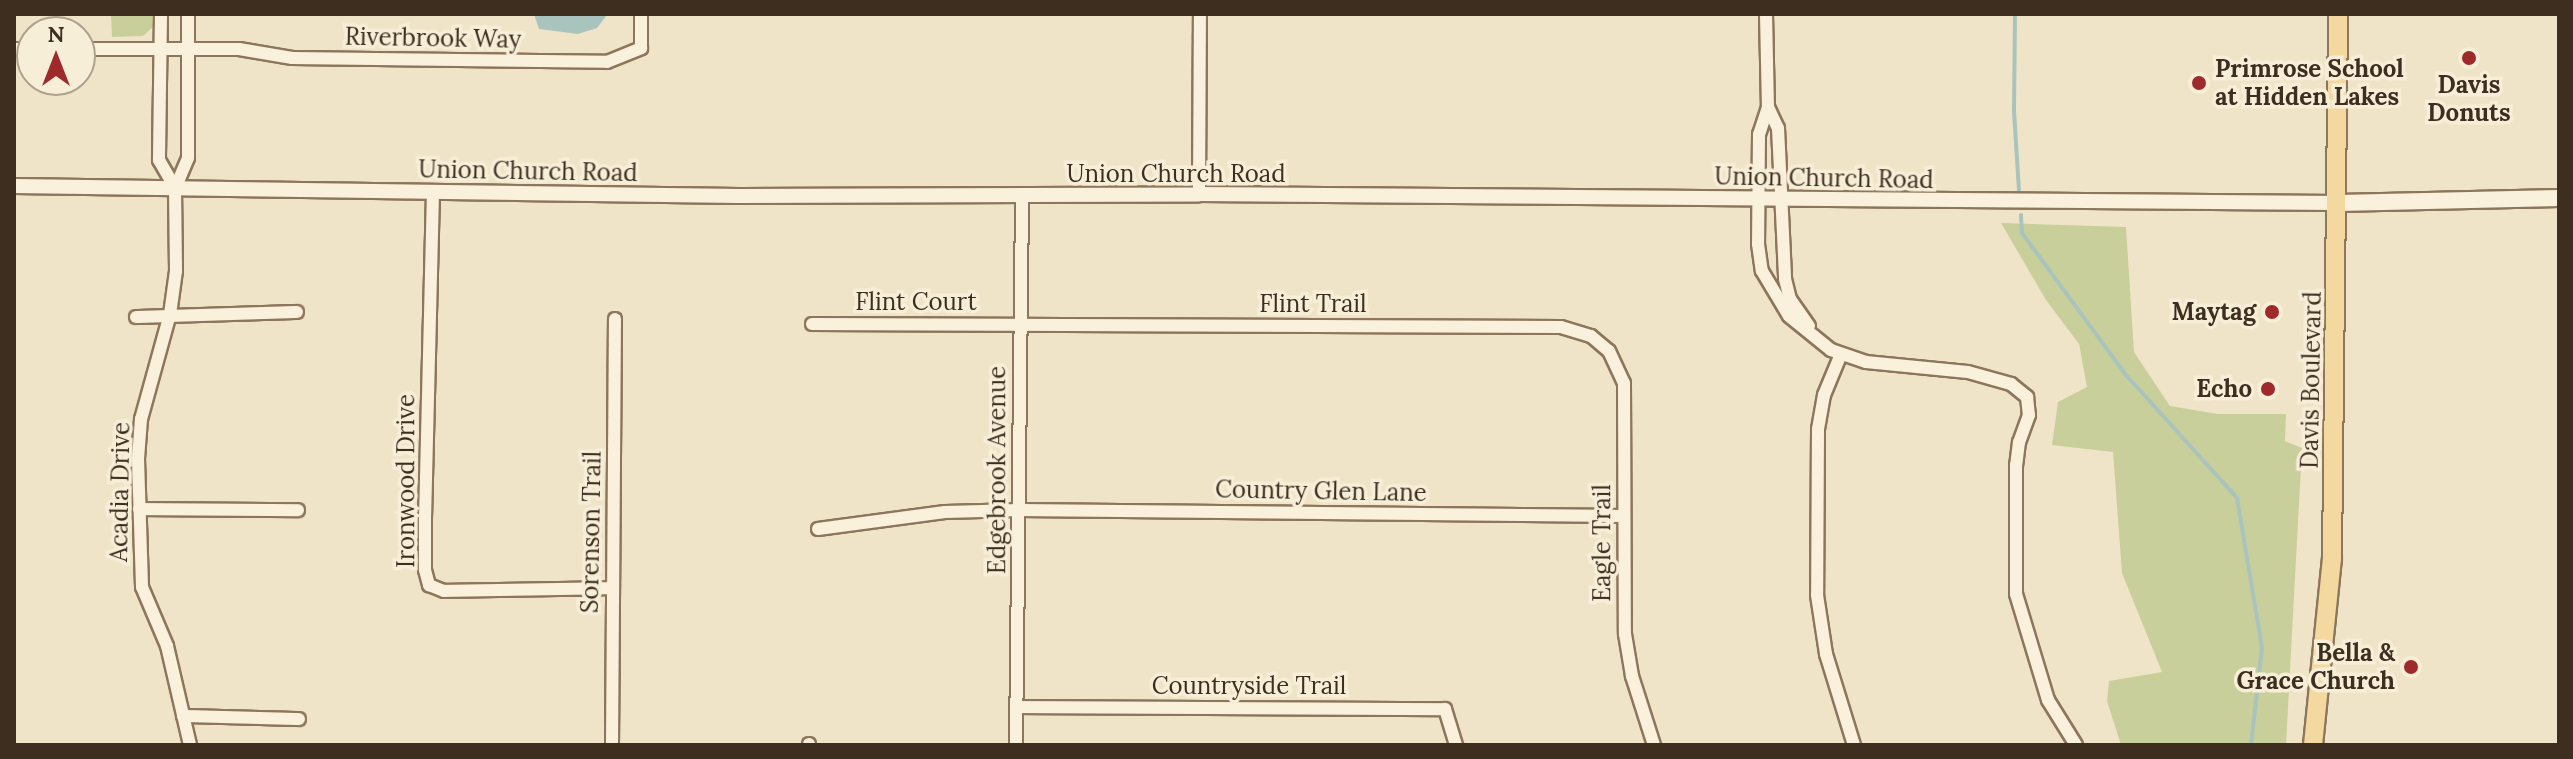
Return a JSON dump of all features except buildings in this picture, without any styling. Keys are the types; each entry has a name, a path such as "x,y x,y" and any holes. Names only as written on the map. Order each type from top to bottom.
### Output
{"main road":[{"name":"Davis Boulevard","path":"2313,745 2332,568 2338,14"},
{"path":"2338,203 2559,198"}],"street":[{"path":"161,14 159,160 175,188"},
{"path":"175,188 188,158 188,14"},
{"name":"Riverbrook Way","path":"188,49 239,49 292,58 607,62 641,48 641,14"},
{"path":"1199,194 1200,14"},
{"path":"1766,14 1768,107 1759,134 1758,244 1762,271 1789,316 1824,345 1841,354 1866,362 1968,372 2011,384 2027,397 2029,415 2019,442 2016,465 2016,594 2048,700 2076,745"},
{"path":"96,49 188,49"},
{"path":"1768,107 1778,128 1787,289 1801,317 1824,345"},
{"name":"Union Church Road","path":"14,186 433,192 1022,196 1199,194 2338,203"},
{"name":"Acadia Drive","path":"175,188 176,271 170,314 141,419 139,509 142,587 167,646 190,745"},
{"name":"Ironwood Drive","path":"433,192 425,516 425,570 429,585 444,591 613,588"},
{"name":"Edgebrook Avenue","path":"1016,745 1022,196"},
{"path":"136,317 297,312"},
{"name":"Sorenson Trail","path":"612,745 615,319"},
{"name":"Flint Court","path":"812,324 1020,324"},
{"name":"Flint Trail","path":"1020,324 1561,327 1582,332 1602,344"},
{"name":"Eagle Trail","path":"1602,344 1619,366 1624,383 1626,646 1654,745"},
{"path":"1841,354 1824,395 1818,429 1817,595 1826,654 1854,745"},
{"path":"139,509 298,510"},
{"name":"Country Glen Lane","path":"818,529 945,512 1019,510 1623,516"},
{"name":"Countryside Trail","path":"1016,707 1445,709 1456,745"},
{"path":"183,716 299,719"}],"green space":[{"path":"111,14 155,14 153,27 143,36 112,37"},
{"path":"2001,223 2126,227 2134,352 2170,406 2218,414 2286,414 2285,441 2302,448 2286,745 2121,745 2107,701 2109,681 2162,672 2122,573 2113,452 2052,445 2058,402 2087,387 2079,344 2046,300"}],"water":[{"path":"534,14 607,15 597,28 578,34 539,29"}],"waterway":[{"path":"2015,14 2014,111 2019,190"},
{"path":"2021,215 2022,233 2126,375 2237,498 2262,648 2251,745"}],"place":[{"name":"Davis Donuts","path":"2469,58"},
{"name":"Primrose School at Hidden Lakes","path":"2199,83"},
{"name":"Maytag","path":"2272,312"},
{"name":"Echo","path":"2268,389"},
{"name":"Bella & Grace Church","path":"2411,667"}]}
